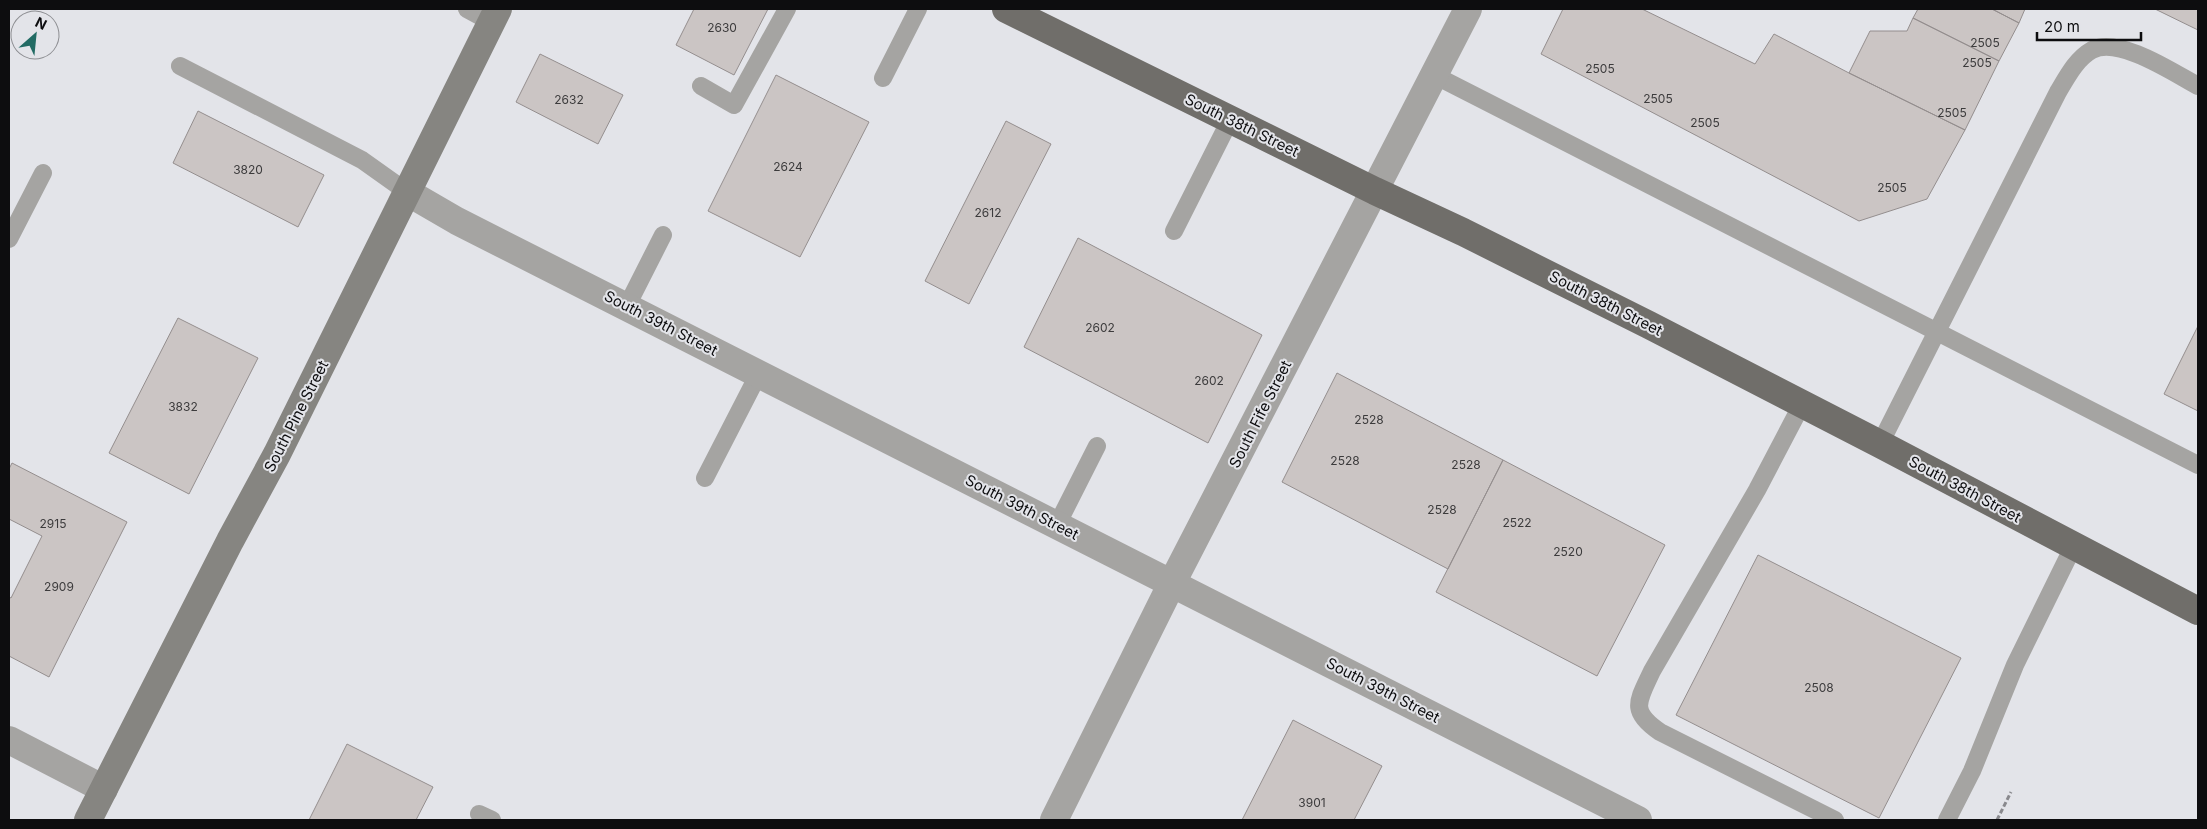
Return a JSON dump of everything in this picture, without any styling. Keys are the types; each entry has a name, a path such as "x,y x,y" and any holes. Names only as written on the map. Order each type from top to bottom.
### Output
{"main road":[{"name":"South 38th Street","path":"1006,9 1375,191 1463,232 1880,444 2198,612"},
{"name":"South Pine Street","path":"88,820 230,541 277,454 495,15"}],"street":[{"name":"South Fife Street","path":"1054,820 1172,583 1468,9"},
{"name":"South 39th Street","path":"407,192 458,221 1638,820"},
{"path":"9,740 104,788"}],"lane":[{"path":"467,9 495,15"},
{"path":"701,86 734,105 787,9"},
{"path":"883,78 918,9"},
{"path":"1880,444 2058,92 2080,59 2096,48 2121,48 2138,54 2198,86"},
{"path":"180,66 362,160 407,192"},
{"path":"1434,76 2198,465"},
{"path":"1174,231 1230,120"},
{"path":"9,239 43,173"},
{"path":"627,306 663,235"},
{"path":"705,478 759,373"},
{"path":"1802,404 1753,498 1652,671 1640,698 1639,708 1643,718 1660,732 1835,820"},
{"path":"1056,525 1097,446"},
{"path":"1947,820 1972,771 2015,665 2073,547"}],"path":[{"path":"1996,820 2011,792"}],"building":[{"path":"694,9 768,9 734,75 676,45"},
{"path":"1563,9 1642,9 1755,64 1774,34 1965,130 1927,199 1859,221 1541,54"},
{"path":"1918,9 1992,9 2019,23 1999,61 1913,18"},
{"path":"1992,9 2025,9 2019,23"},
{"path":"2155,9 2198,9 2198,30"},
{"path":"1913,18 1999,61 1965,130 1849,73 1870,31 1907,31"},
{"path":"540,54 623,95 598,144 516,102"},
{"path":"776,75 869,122 800,257 708,211"},
{"path":"198,111 324,175 298,227 173,163"},
{"path":"1006,121 1051,144 969,304 925,281"},
{"path":"1078,238 1262,335 1208,443 1024,347"},
{"path":"178,318 258,358 189,494 109,453"},
{"path":"2198,326 2198,411 2164,394"},
{"path":"1337,373 1503,460 1448,569 1282,482"},
{"path":"1503,460 1665,545 1597,676 1436,592"},
{"path":"12,463 127,522 49,677 9,656 9,597 11,598 42,536 9,519 9,469"},
{"path":"1758,555 1961,658 1879,818 1676,715"},
{"path":"1293,720 1382,766 1354,820 1242,820"},
{"path":"347,744 433,787 416,820 309,820"}]}
